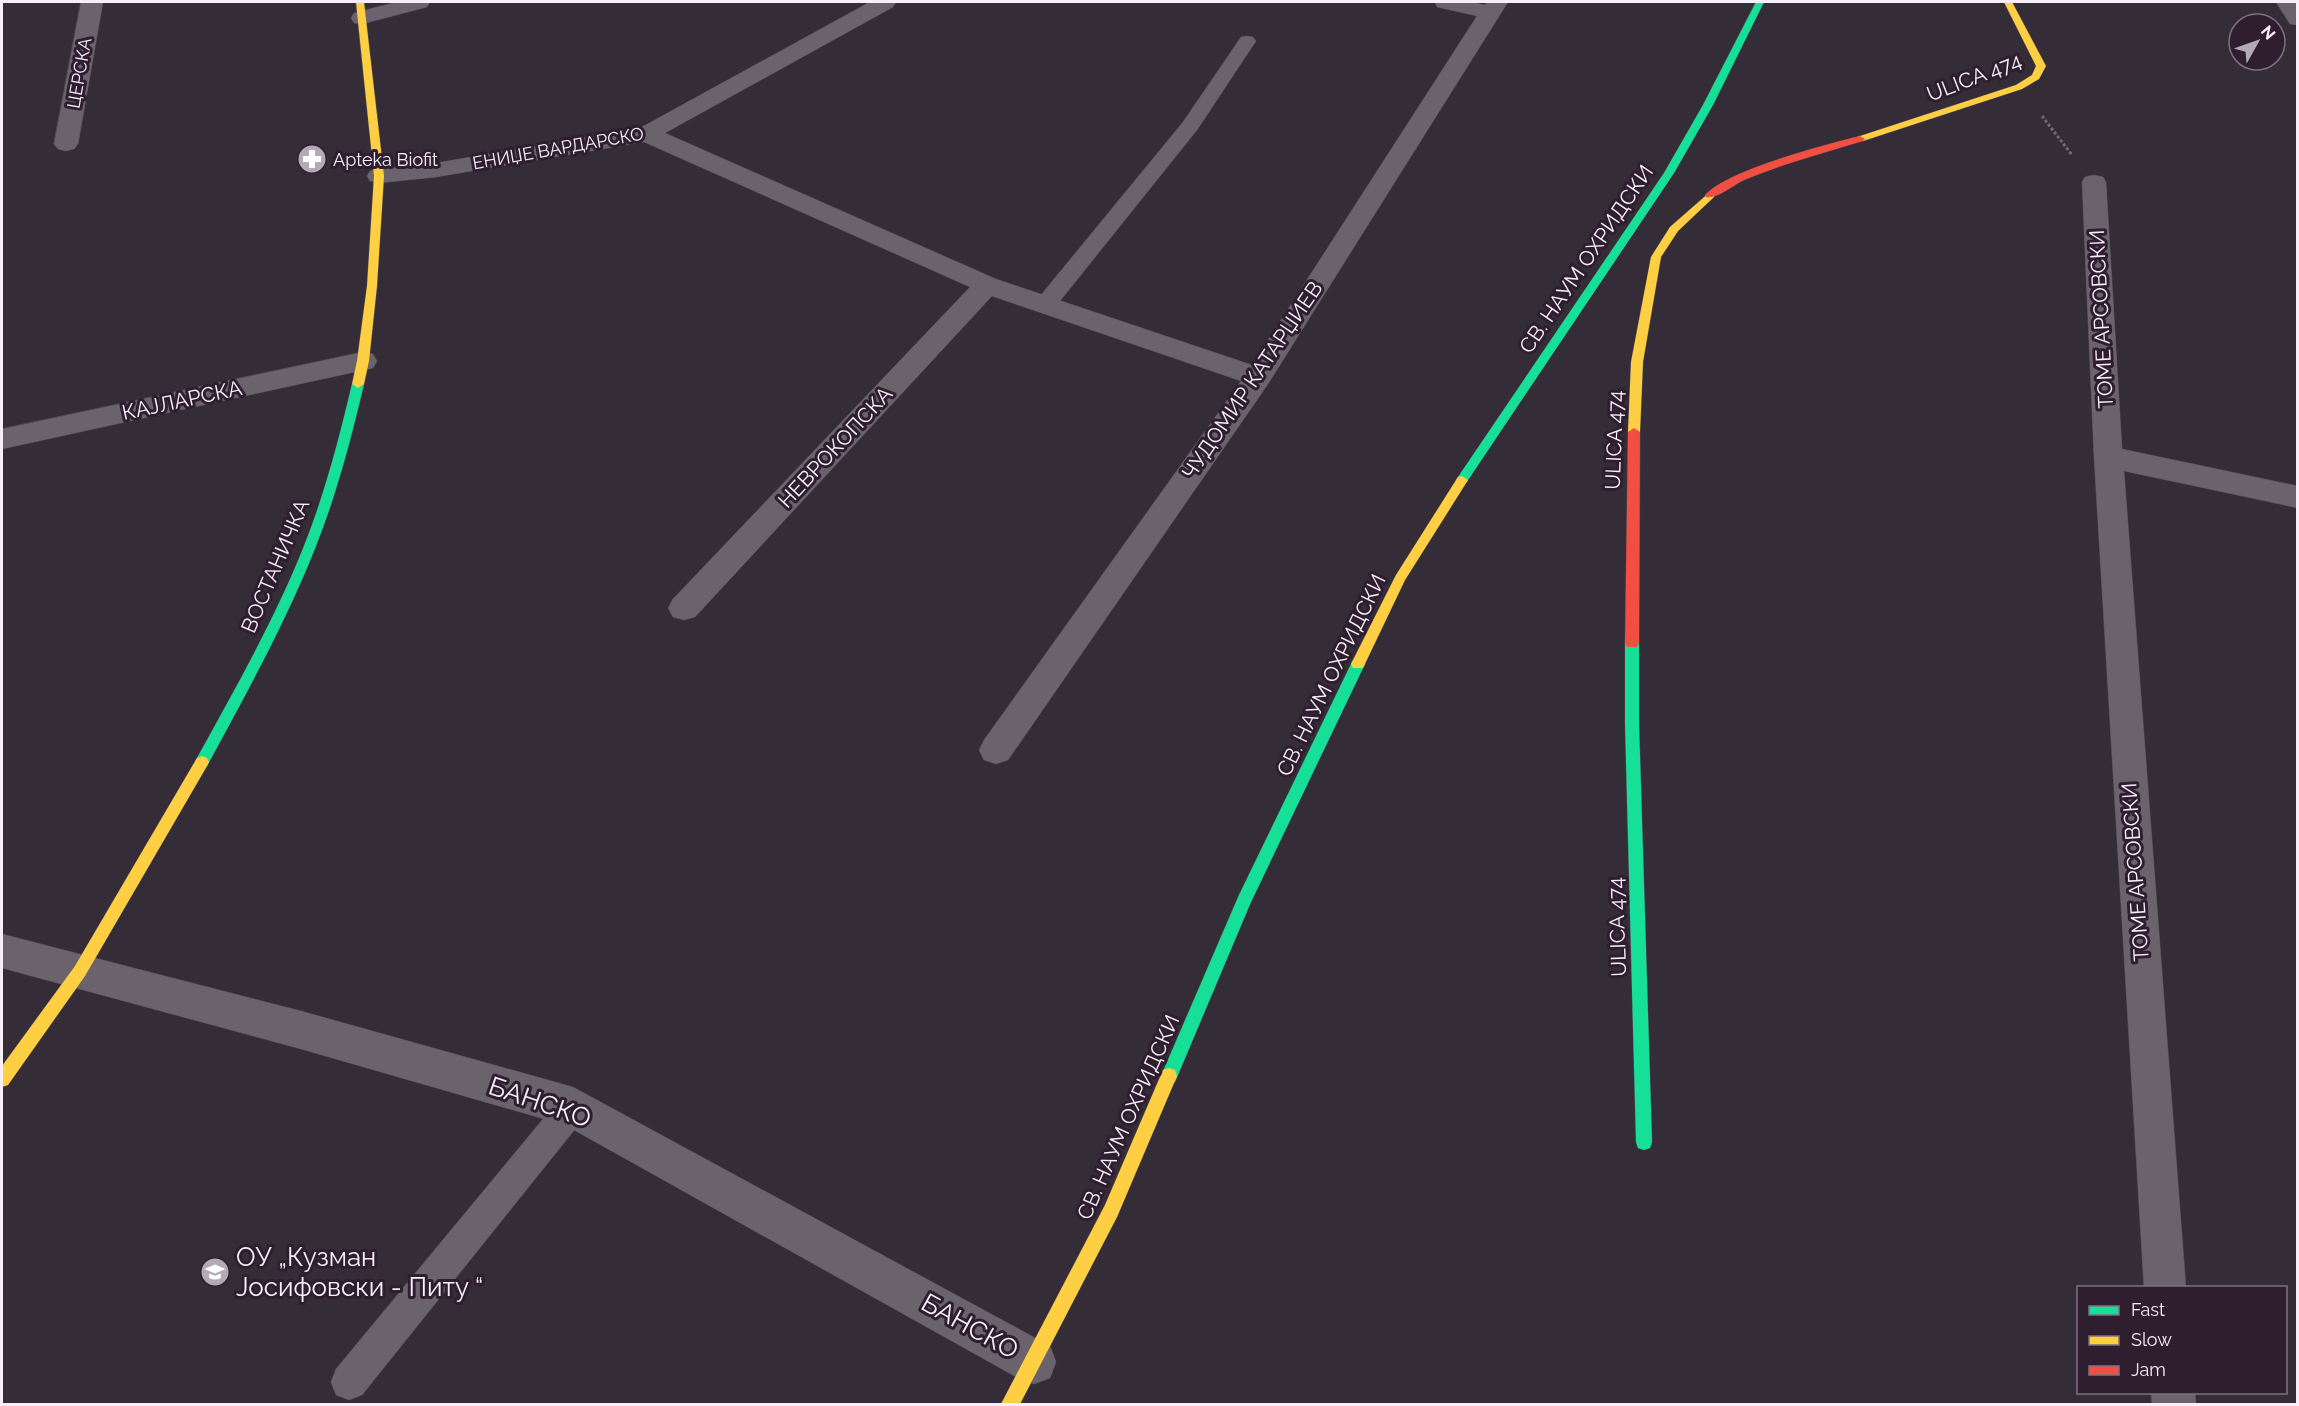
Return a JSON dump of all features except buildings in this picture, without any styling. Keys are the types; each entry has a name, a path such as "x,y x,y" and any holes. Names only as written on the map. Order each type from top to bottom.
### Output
{"street":[{"name":"ЦЕРСКА","path":"66,144 92,2"},
{"path":"361,10 418,2"},
{"name":"ЕНИЏЕ ВАРДАРСКО","path":"379,176 436,170 646,134 885,2"},
{"path":"1445,2 1493,7"},
{"name":"СВ. НАУМ ОХРИДСКИ","path":"1010,1404 1111,1211 1244,900 1400,579 1495,429 1574,316 1669,173 1708,105 1760,2"},
{"name":"ULICA 474","path":"1644,1142 1632,723 1633,447 1637,362 1656,257 1674,229 1718,188 1758,172 2019,87 2034,80 2041,66 2008,2"},
{"path":"2286,2 2298,19"},
{"name":"ЧУДОМИР КАТАРЏИЕВ","path":"996,750 1258,377 1493,7"},
{"name":"ВОСТАНИЧКА","path":"2,1079 80,971 179,804 262,651 310,546 342,452 363,361 372,286 379,176 361,10"},
{"path":"646,134 987,285 1258,377"},
{"name":"ТОМЕ АРСОВСКИ","path":"2094,182 2108,457 2165,1286"},
{"name":"НЕВРОКОПСКА","path":"684,609 987,285"},
{"name":"КАЈЛАРСКА","path":"2,439 363,361"},
{"path":"2108,457 2298,498"},
{"name":"БАНСКО","path":"2,951 301,1030 573,1107 1034,1362"}],"lane":[{"path":"1044,306 1190,126 1247,41"},
{"path":"349,1382 573,1107"}],"path":[{"path":"2019,87 2094,182"}],"traffic: fast":[{"path":"1462,480 1669,173 1708,105 1760,2"},
{"path":"202,762 260,655 299,574 331,486 358,384"},
{"path":"1632,643 1632,723 1644,1142"},
{"path":"1169,1076 1244,900 1358,664"}],"traffic: slow":[{"path":"358,384 372,286 379,176 360,2"},
{"path":"1860,139 2019,87 2036,77 2041,66 2008,2"},
{"path":"1634,432 1637,362 1656,257 1674,229 1710,195"},
{"path":"1358,664 1400,578 1462,480"},
{"path":"2,1079 80,971 202,762"},
{"path":"1010,1404 1111,1211 1169,1076"}],"traffic: jam":[{"path":"1710,195 1722,187 1759,171 1860,139"},
{"path":"1632,643 1634,432"}],"place":[{"name":"Apteka Biofit","path":"312,159"},
{"name":"ОУ „Кузман Јосифовски - Питу “","path":"215,1272"}]}
